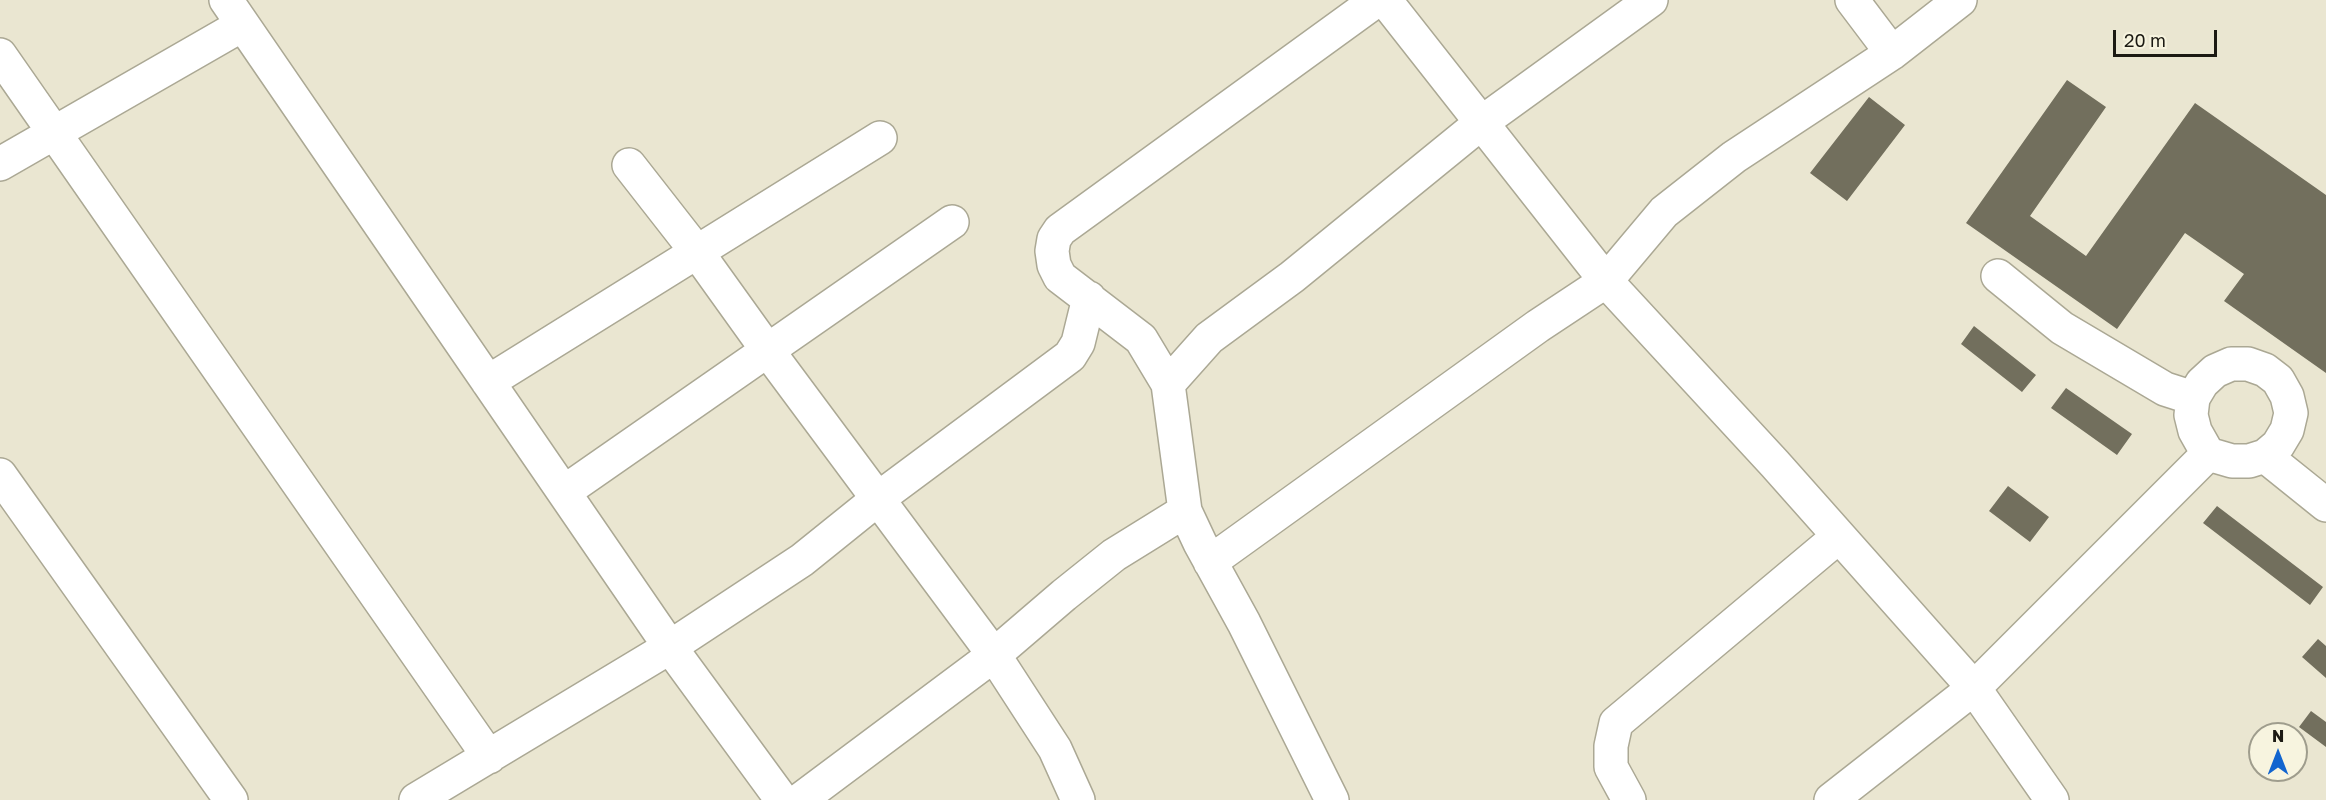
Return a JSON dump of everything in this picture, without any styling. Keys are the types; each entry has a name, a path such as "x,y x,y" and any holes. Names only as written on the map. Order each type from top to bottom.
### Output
{"street":[{"path":"1332,800 1244,623 1185,511 1168,384 1141,339 1060,277 1054,266 1052,251 1054,239 1060,230 1377,0"},
{"path":"1385,0 1606,281 1774,464 1974,688 2052,800"},
{"path":"1168,384 1209,338 1292,277 1481,123 1651,0"},
{"path":"1852,0 1892,53"},
{"path":"1210,562 1538,326 1606,281 1664,212 1734,157 1892,53 1960,0"},
{"path":"0,164 53,132 234,12 670,647 782,800"},
{"path":"0,55 489,757"},
{"path":"488,382 880,138"},
{"path":"629,165 697,252 994,655 1055,748 1078,800"},
{"path":"564,492 952,222"},
{"path":"1998,276 2062,328 2165,390 2193,398"},
{"path":"416,800 670,647 802,560 879,498 1070,357 1078,343 1089,298"},
{"path":"2231,364 2248,364 2265,370 2278,380 2287,396 2290,413 2287,430 2278,445 2265,456 2249,461 2232,461 2208,454 2195,431 2191,415 2193,398 2202,383 2215,371 2231,364"},
{"path":"1831,800 1974,688 2208,454"},
{"path":"2265,456 2326,506"},
{"path":"0,476 231,800"},
{"path":"800,800 994,655 1114,555 1185,511"},
{"path":"1629,800 1611,767 1611,746 1616,723 1838,537"}],"building":[{"path":"2067,80 2106,107 2030,216 2086,256 2195,103 2326,195 2326,373 2224,301 2244,274 2185,233 2117,329 1966,223"},
{"path":"1869,97 1905,125 1847,201 1810,173"},
{"path":"1974,326 2036,375 2022,392 1961,344"},
{"path":"2066,388 2132,434 2117,455 2051,408"},
{"path":"2008,486 2049,517 2030,542 1989,511"},
{"path":"2217,506 2323,587 2310,605 2203,523"},
{"path":"2318,639 2326,646 2326,678 2302,657"},
{"path":"2311,711 2326,722 2326,747 2308,734 2308,722 2303,722"}]}
